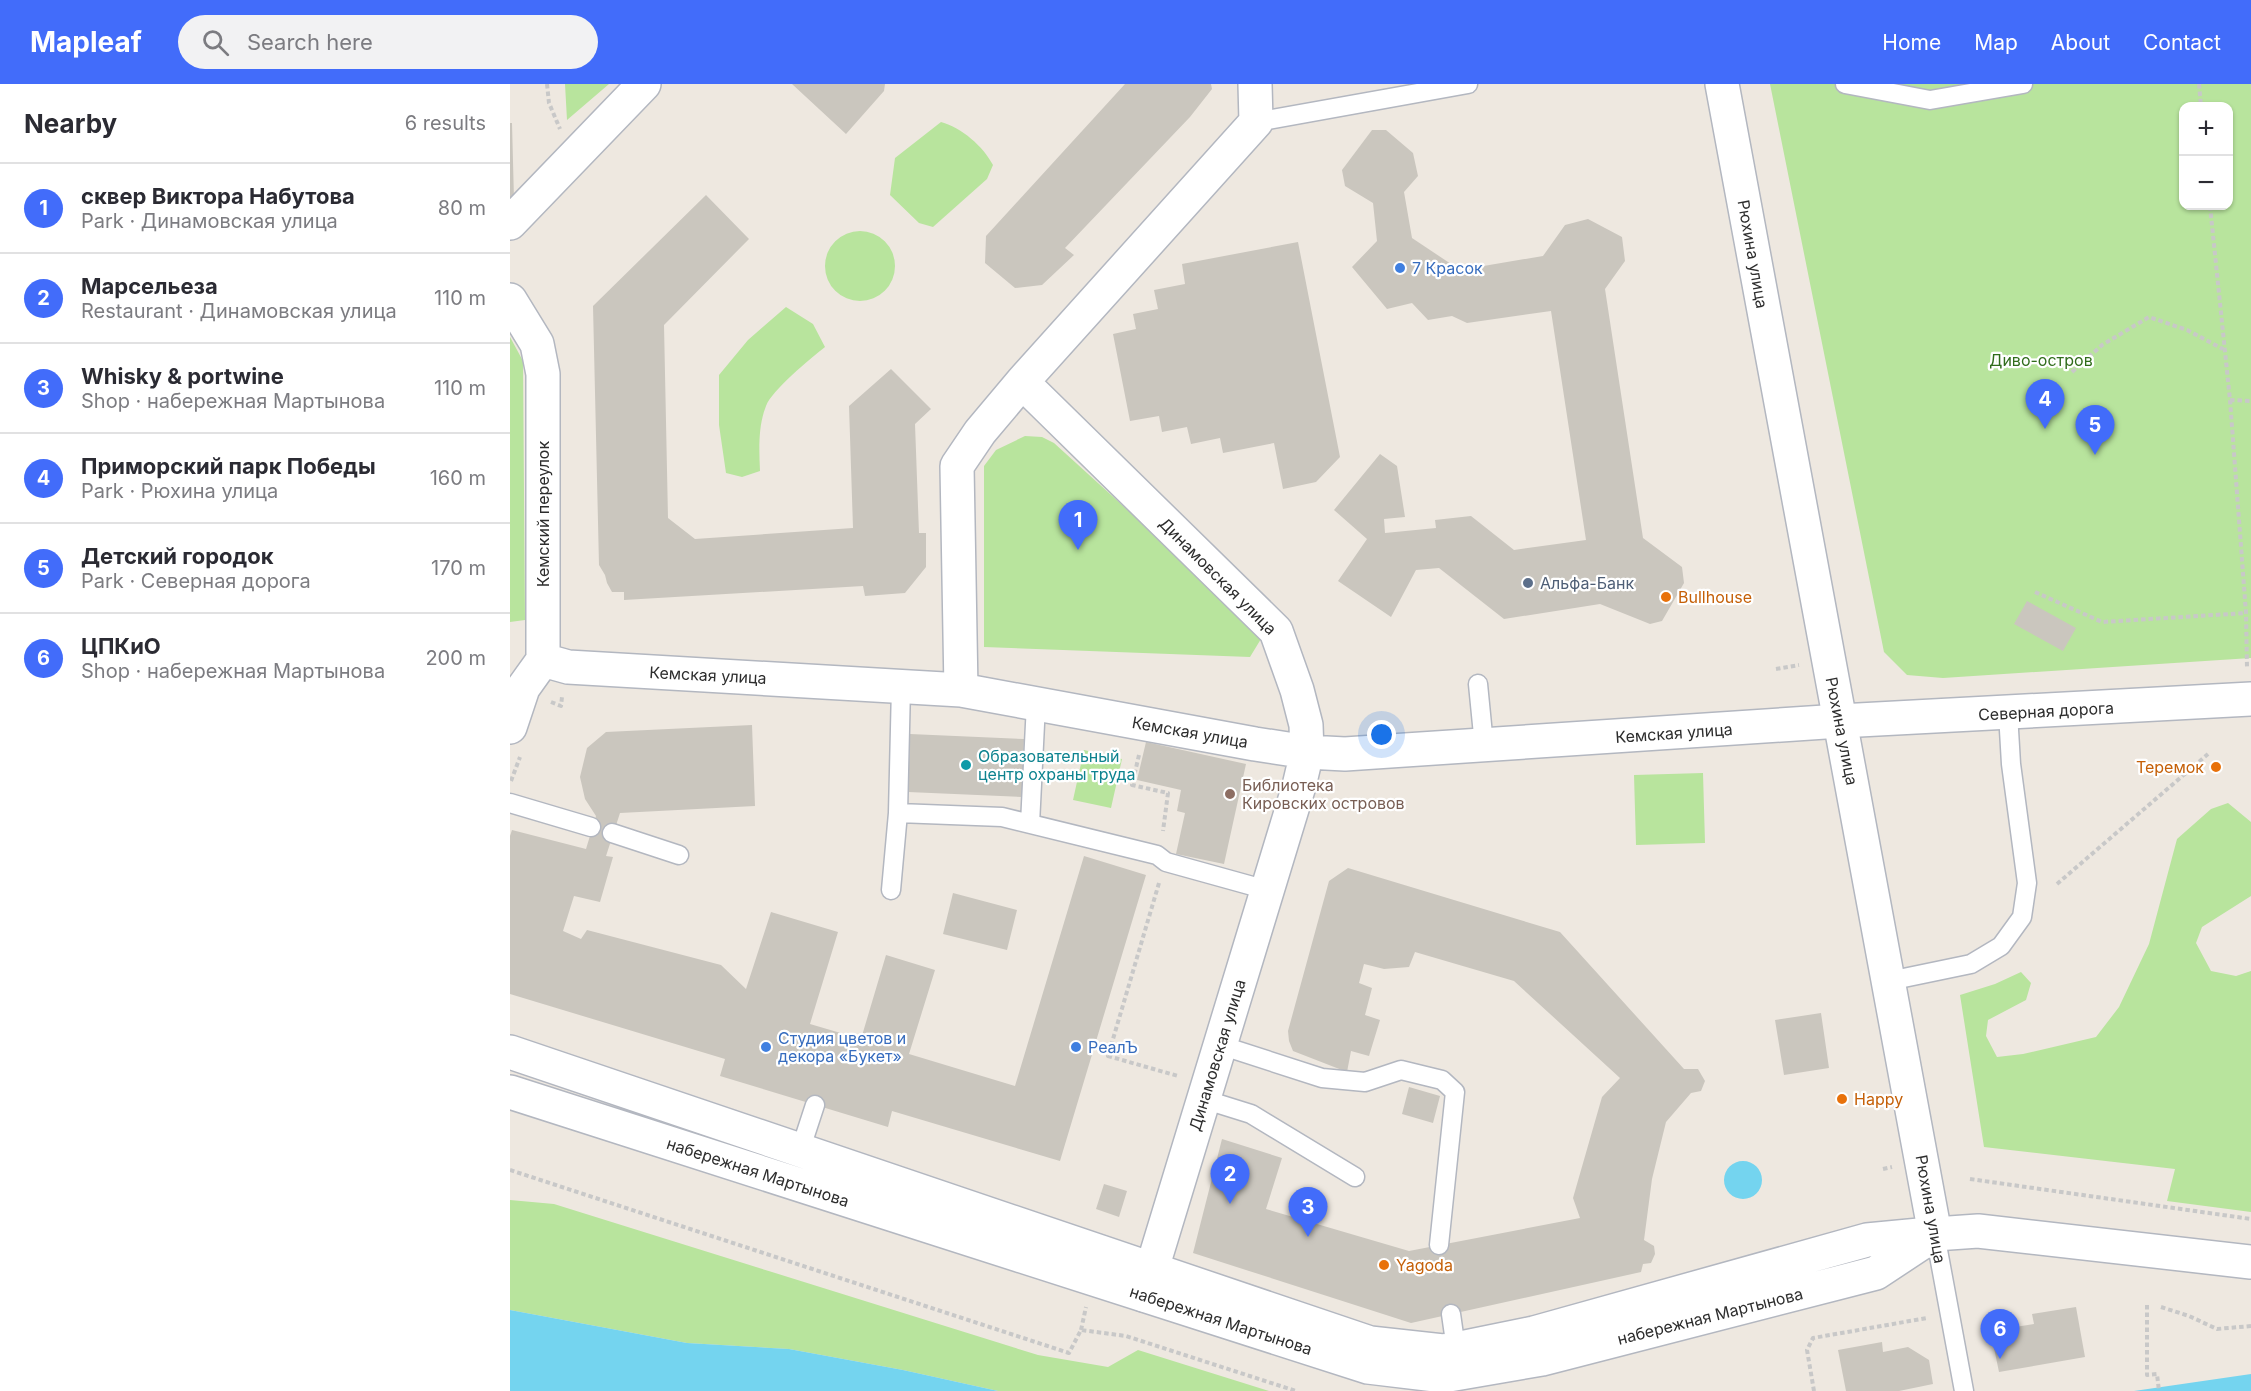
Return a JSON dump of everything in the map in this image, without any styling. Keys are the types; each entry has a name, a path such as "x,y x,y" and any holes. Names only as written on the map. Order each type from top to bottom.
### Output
{"street":[{"path":"510,223 644,84"},
{"path":"961,690 957,466 980,432 1022,382 1256,122 1255,84"},
{"name":"Рюхина улица","path":"1722,84 1935,1234"},
{"name":"Кемский переулок","path":"510,300 537,344 543,374 543,660"},
{"name":"Динамовская улица","path":"1022,382 1276,631 1298,690 1306,725 1307,752 1148,1282"},
{"path":"510,727 523,688 543,660"},
{"name":"Кемская улица","path":"543,660 568,667 961,690 1307,752 1345,754 1840,721"},
{"name":"Северная дорога","path":"1840,721 2251,699"},
{"name":"набережная Мартынова","path":"510,1052 800,1150 1368,1367 1443,1376 1538,1346 1876,1273 1935,1234 1978,1231 2251,1262"},
{"name":"набережная Мартынова","path":"510,1092 789,1182 1370,1343 1443,1351 1538,1346"}],"lane":[{"path":"1256,122 1468,84"},
{"path":"1845,84 1930,100 2023,84"},
{"path":"1478,684 1484,745"},
{"path":"891,890 898,813 902,687"},
{"path":"1030,824 1036,704"},
{"path":"1888,981 1971,964 2001,946 2022,917 2027,883 2011,764 2008,713"},
{"path":"510,803 591,827"},
{"path":"898,813 1002,817 1267,890"},
{"path":"612,833 679,855"},
{"path":"1220,1045 1322,1078 1365,1082 1401,1070 1442,1080 1455,1092 1440,1245"},
{"path":"1206,1092 1251,1114 1355,1177"},
{"path":"789,1182 815,1105"},
{"name":"Рюхина улица","path":"1935,1234 1963,1385"},
{"path":"1450,1314 1456,1349"}],"path":[{"path":"547,84 549,103 557,126 563,132"},
{"path":"2199,84 2201,102"},
{"path":"2210,210 2230,400 2246,613 2247,667"},
{"path":"2072,372 2102,345 2149,317 2187,330 2224,350"},
{"path":"2230,400 2251,401"},
{"path":"2035,592 2102,622 2246,613"},
{"path":"1140,752 1132,785 1168,793 1161,859 1108,1056 1206,1092"},
{"path":"2057,884 2208,754"},
{"path":"510,1170 1069,1353 1081,1330 1088,1299"},
{"path":"1970,1179 2251,1219"},
{"path":"2147,1305 2147,1375 2157,1374 2159,1391"},
{"path":"2161,1307 2189,1316 2217,1329 2251,1326"},
{"path":"1814,1391 1807,1350 1813,1338 1927,1318"},
{"path":"1081,1330 1126,1336 1296,1391"}],"green space":[{"path":"565,84 609,84 567,120"},
{"name":"Диво-остров","path":"1770,84 2251,84 2251,658 1943,678 1907,675 1884,652"},
{"path":"941,122 971,139 984,151 993,165 987,179 933,227 919,223 890,195 895,158"},
{"path":"860,231 873,234 885,241 892,253 895,266 892,279 885,291 873,298 860,301 847,298 835,291 828,279 825,266 828,253 835,241 847,234"},
{"path":"786,307 813,324 825,347 783,383 766,406 760,430 760,471 742,477 726,473 719,425 719,375 748,340"},
{"path":"510,337 523,361 525,620 510,622"},
{"path":"1025,436 1042,437 1054,443 1264,634 1250,657 984,647 984,466 996,450"},
{"path":"1084,750 1122,759 1111,808 1073,800"},
{"path":"1703,773 1705,843 1636,845 1634,775"},
{"path":"2228,803 2251,822 2251,896 2202,927 2196,943 2211,971 2236,976 2251,971 2251,1212 2167,1201 2175,1169 1984,1147 1960,995 1995,984 2021,972 2031,983 2026,1000 1988,1020 1986,1036 1997,1057 2023,1054 2096,1037 2119,1007 2149,944 2177,839 2211,809"},
{"path":"510,1200 554,1204 1038,1355 1108,1367 1138,1350 1269,1391 998,1391 903,1370 789,1349 687,1343 510,1310"}],"water":[{"path":"1743,1161 1757,1166 1762,1180 1757,1194 1743,1199 1729,1194 1724,1180 1729,1166"},
{"path":"510,1310 687,1343 789,1349 903,1370 998,1391 510,1391"},
{"path":"2251,1374 2251,1391 2134,1391"}],"building":[{"path":"792,84 885,84 884,91 846,134"},
{"path":"1125,84 1211,84 1212,89 1190,117 1065,248 1074,255 1042,285 1015,288 985,263 986,236"},
{"path":"510,123 512,123 514,200 510,199"},
{"path":"1372,130 1386,130 1413,153 1418,176 1404,192 1412,238 1460,270 1543,256 1565,225 1588,219 1622,237 1625,261 1605,289 1643,538 1682,567 1684,583 1662,621 1650,624 1600,604 1504,619 1439,568 1416,570 1391,617 1338,581 1367,539 1334,510 1380,454 1397,466 1405,517 1384,519 1385,533 1436,528 1435,520 1471,516 1514,550 1586,540 1551,311 1467,323 1452,316 1428,320 1412,303 1387,309 1352,267 1377,241 1373,203 1345,186 1342,170"},
{"path":"706,195 749,239 664,325 668,518 695,539 853,528 849,406 891,369 931,409 915,424 919,533 926,533 926,567 905,593 865,596 863,586 624,600 624,592 612,592 607,583 599,565 593,306"},
{"path":"1298,242 1340,457 1316,482 1283,489 1274,443 1223,453 1220,438 1191,444 1187,427 1162,432 1159,416 1130,421 1113,334 1136,329 1133,314 1158,309 1154,290 1185,284 1182,264"},
{"path":"2027,601 2076,628 2063,651 2014,624"},
{"path":"752,725 755,806 620,813 606,856 613,857 600,902 574,896 563,931 581,939 587,930 721,965 746,989 771,912 838,932 810,1024 861,1039 886,955 935,970 909,1054 1015,1086 1084,856 1146,875 1060,1161 892,1111 888,1127 720,1076 725,1059 510,994 510,836 512,830 586,849 596,816 585,799 580,777 587,748 606,732"},
{"name":"Образовательный центр охраны труда","path":"910,734 1024,739 1022,797 908,792"},
{"path":"1146,742 1246,764 1224,864 1176,854 1185,813 1177,811 1181,790 1137,780"},
{"path":"1348,868 1560,932 1684,1069 1698,1069 1705,1081 1701,1091 1691,1093 1666,1122 1652,1179 1644,1240 1654,1246 1655,1254 1651,1263 1643,1264 1641,1272 1411,1323 1193,1253 1222,1139 1282,1158 1266,1209 1409,1251 1580,1218 1573,1198 1602,1097 1620,1078 1514,981 1415,952 1409,967 1384,969 1364,964 1359,983 1372,988 1365,1015 1380,1020 1369,1056 1351,1051 1347,1072 1293,1051 1288,1031 1329,881"},
{"path":"953,893 1017,910 1007,950 943,934"},
{"path":"1821,1013 1829,1068 1784,1075 1775,1020"},
{"path":"1409,1087 1440,1096 1433,1123 1402,1114"},
{"path":"1104,1184 1127,1191 1119,1217 1096,1209"},
{"path":"2076,1307 2085,1357 1999,1372 1994,1348 2009,1328 2034,1324 2032,1314"},
{"path":"1882,1342 1883,1352 1908,1347 1929,1360 1933,1384 1899,1391 1846,1391 1838,1350"}],"place":[{"name":"7 Красок","path":"1400,268"},
{"name":"Приморский парк Победы","path":"2045,429"},
{"name":"Детский городок","path":"2095,455"},
{"name":"сквер Виктора Набутова","path":"1078,550"},
{"name":"Альфа-Банк","path":"1528,583"},
{"name":"Bullhouse","path":"1666,597"},
{"name":"Образовательный центр охраны труда","path":"966,765"},
{"name":"Теремок","path":"2216,767"},
{"name":"Библиотека Кировских островов","path":"1230,794"},
{"name":"Студия цветов и декора «Букет»","path":"766,1047"},
{"name":"РеалЪ","path":"1076,1047"},
{"name":"Happy","path":"1842,1099"},
{"name":"Марсельеза","path":"1230,1204"},
{"name":"Whisky & portwine","path":"1308,1237"},
{"name":"Yagoda","path":"1384,1265"},
{"name":"ЦПКиО","path":"2000,1359"}]}
